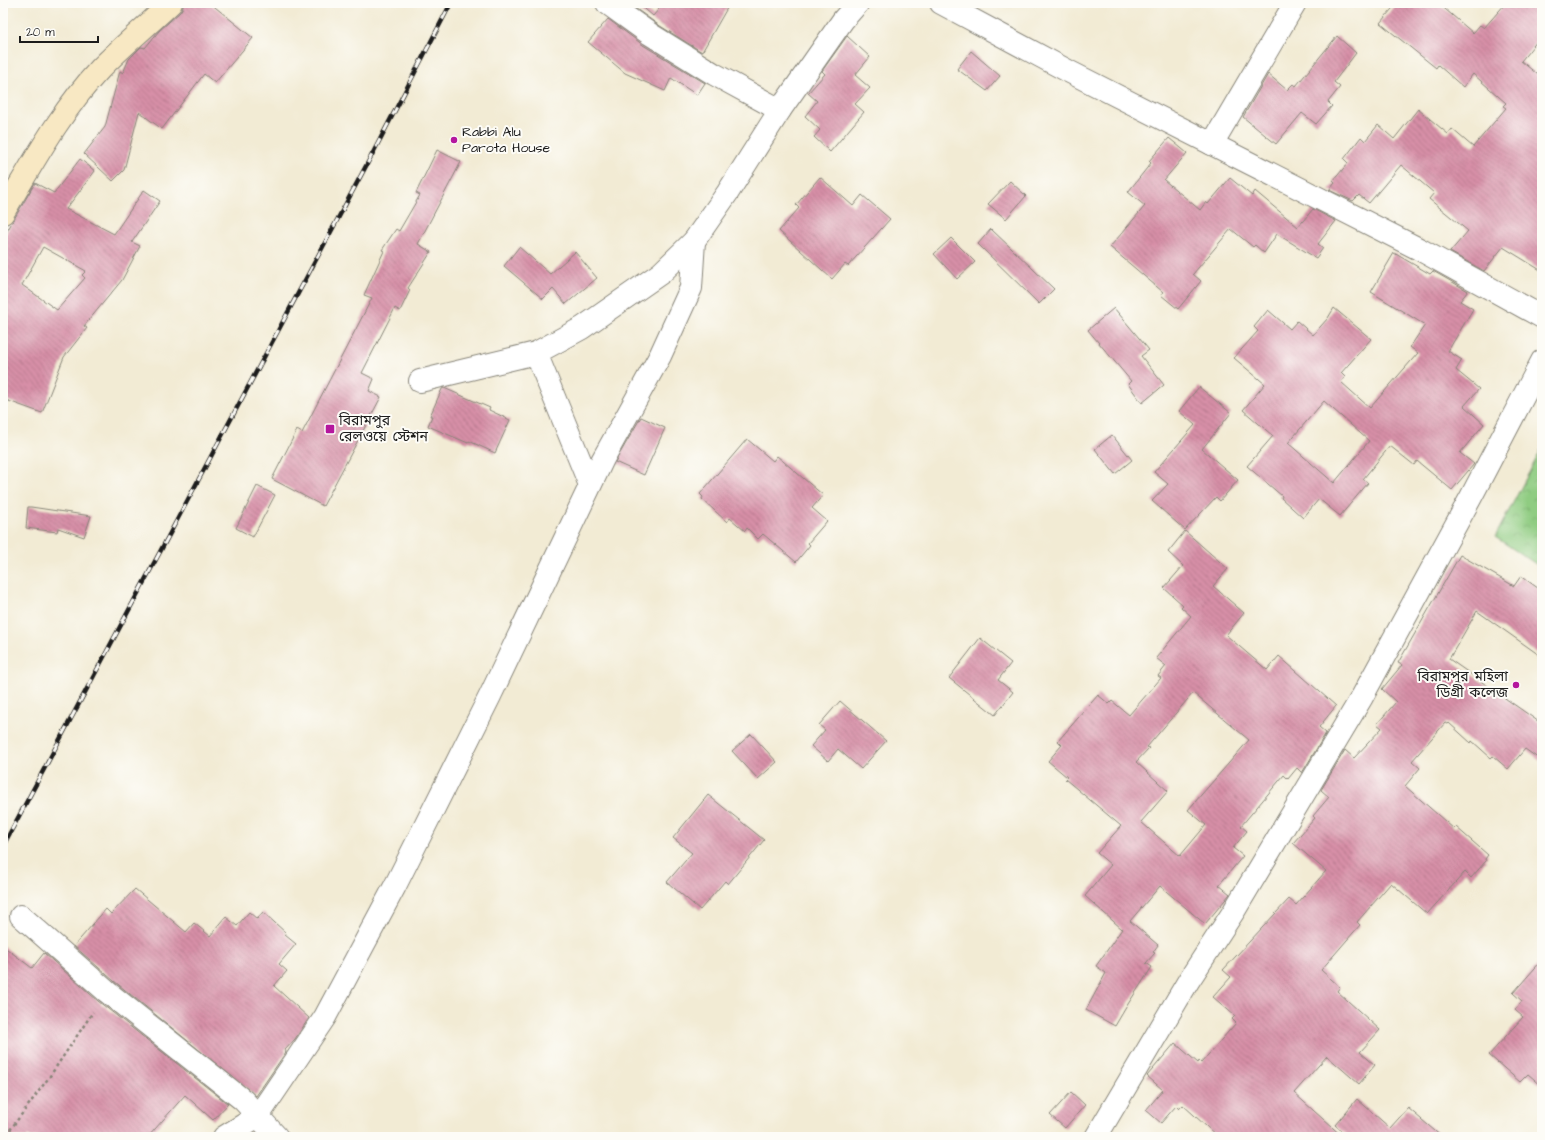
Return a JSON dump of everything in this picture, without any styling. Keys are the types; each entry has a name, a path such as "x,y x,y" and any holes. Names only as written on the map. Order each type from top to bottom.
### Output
{"street":[{"path":"3,213 54,127 76,98 100,70 171,3"},
{"path":"607,3 650,34 714,74 780,110"},
{"path":"420,381 536,353 582,328 661,273 694,241 728,192 780,110 843,20 858,3"},
{"path":"941,3 1070,72 1419,249 1542,317"},
{"path":"1212,144 1295,3"},
{"path":"224,1137 258,1116 325,1017 395,886 490,696 603,459 660,356 691,288 694,241"},
{"path":"536,353 590,485"},
{"path":"1096,1137 1189,980 1234,911 1362,697 1468,504 1542,362"},
{"path":"21,916 106,991 243,1100 277,1137"}],"path":[{"path":"10,1130 50,1076 106,991"}],"green space":[{"path":"1542,448 1542,568 1495,537"}],"building":[{"path":"183,3 210,3 253,38 215,83 204,74 162,129 139,112 124,170 113,181 84,154 105,127 120,71 123,73 129,59 141,47 145,48 159,31 180,12 183,7"},
{"path":"628,3 638,3 653,16 664,3 730,3 702,52 657,24"},
{"path":"1397,3 1438,3 1473,33 1480,25 1484,28 1506,3 1542,3 1542,35 1521,61 1542,78 1542,271 1503,247 1484,271 1450,252 1468,231 1429,199 1434,193 1401,165 1369,203 1359,195 1353,201 1329,190 1335,183 1333,181 1348,163 1344,159 1361,137 1365,141 1378,125 1394,139 1418,109 1448,134 1452,129 1473,147 1506,108 1503,106 1506,103 1473,74 1463,87 1438,65 1436,68 1380,23"},
{"path":"608,19 643,45 705,83 697,95 671,78 665,91 625,73 588,42"},
{"path":"847,36 870,57 855,75 870,88 855,104 864,112 830,152 814,137 820,130 805,116 817,101 808,93 825,74 822,71"},
{"path":"1337,36 1356,53 1334,82 1340,87 1328,102 1332,106 1316,124 1302,113 1276,144 1243,117 1268,74 1287,90 1293,84 1296,86"},
{"path":"971,51 1000,76 987,91 957,69"},
{"path":"1169,138 1187,153 1164,180 1200,210 1206,202 1208,204 1230,178 1252,196 1255,191 1298,227 1313,209 1336,221 1318,244 1323,248 1316,258 1277,234 1264,253 1255,245 1253,247 1231,229 1193,274 1201,281 1178,309 1161,295 1163,292 1110,247 1145,206 1128,192 1151,163 1149,161"},
{"path":"437,150 461,162 418,244 431,252 408,288 410,290 400,311 395,308 362,373 374,379 369,391 381,397 323,506 272,479 297,430 302,433 372,298 364,295 384,251 382,250 396,229 399,231 420,195 416,193"},
{"path":"80,159 95,171 66,209 114,234 144,190 160,201 132,242 140,246 122,280 84,326 87,328 64,357 42,413 3,399 3,238 35,183 54,193","holes":["43,247 86,271 82,275 85,278 57,310 22,285"]},
{"path":"820,177 853,206 862,195 890,219 848,266 845,264 832,279 779,231 799,208 796,205"},
{"path":"1010,181 1026,196 1006,219 988,204"},
{"path":"991,229 1054,289 1039,304 978,244"},
{"path":"951,238 975,262 957,279 934,254"},
{"path":"519,247 550,274 575,252 597,278 566,304 553,289 543,299 504,266"},
{"path":"1394,253 1430,274 1433,271 1468,291 1460,301 1473,309 1448,351 1462,360 1456,370 1479,389 1464,406 1484,424 1460,453 1474,464 1452,490 1417,461 1414,465 1390,446 1363,479 1368,483 1340,516 1319,499 1303,518 1281,498 1282,496 1247,466 1273,436 1243,410 1265,384 1234,358 1258,331 1254,327 1268,310 1290,329 1297,321 1313,335 1328,318 1334,308 1371,339 1341,373 1345,377 1341,382 1370,408 1418,353 1410,347 1425,325 1371,292","holes":["1324,401 1369,441 1334,483 1288,443"]},
{"path":"1114,308 1149,350 1141,356 1164,385 1142,403 1128,384 1131,381 1088,330"},
{"path":"1199,387 1231,413 1202,449 1238,480 1220,501 1216,497 1185,530 1152,501 1168,484 1154,472 1195,425 1179,411"},
{"path":"444,388 490,408 489,410 510,420 495,453 469,441 468,443 428,426 432,416 430,416 442,389"},
{"path":"641,417 665,428 644,475 615,462"},
{"path":"1112,435 1132,460 1115,474 1095,449"},
{"path":"747,439 773,461 777,456 823,495 812,508 827,521 808,543 810,545 796,562 763,534 758,539 747,528 745,531 730,518 727,522 702,499 703,497 700,494"},
{"path":"257,486 275,495 253,537 236,528"},
{"path":"28,507 91,516 84,537 58,528 57,532 26,528"},
{"path":"1185,531 1228,569 1213,586 1244,613 1226,635 1267,670 1279,656 1336,706 1319,727 1326,733 1302,773 1297,768 1288,779 1284,775 1241,826 1247,831 1233,848 1243,856 1219,885 1230,894 1205,924 1160,886 1130,921 1158,945 1153,952 1155,953 1146,963 1152,967 1115,1026 1086,1010 1106,973 1096,966 1122,929 1085,896 1111,865 1097,853 1121,826 1065,779 1067,777 1048,761 1062,745 1058,741 1098,695 1109,704 1112,701 1129,715 1161,678 1158,676 1166,666 1156,658 1191,616 1181,607 1183,605 1164,588 1183,566 1168,552","holes":["1193,693 1249,740 1188,810 1206,825 1180,856 1141,822 1168,791 1136,762"]},
{"path":"1460,555 1514,586 1521,576 1542,591 1542,657 1477,611 1449,659 1542,724 1542,761 1525,749 1508,769 1493,756 1491,758 1472,741 1471,743 1449,723 1445,723 1412,761 1420,768 1405,786 1454,829 1456,827 1488,855 1485,859 1486,861 1471,878 1465,872 1427,914 1391,883 1357,922 1360,925 1321,970 1340,987 1337,991 1380,1030 1360,1052 1375,1065 1359,1084 1327,1056 1294,1093 1343,1137 1218,1137 1183,1105 1179,1109 1176,1106 1161,1123 1146,1110 1163,1090 1147,1076 1175,1043 1198,1063 1199,1061 1201,1063 1236,1023 1232,1019 1235,1016 1213,997 1231,977 1223,970 1289,899 1296,905 1326,871 1293,843 1315,818 1313,816 1329,797 1321,790 1345,750 1354,758 1382,728 1377,724 1396,702 1382,689 1402,665 1398,663"},
{"path":"980,638 1011,663 998,680 1013,692 995,715 949,678"},
{"path":"840,701 886,741 861,769 838,749 828,761 811,746 825,730 819,725"},
{"path":"751,734 777,762 758,779 732,751"},
{"path":"708,795 764,840 728,884 725,881 700,910 667,882 692,853 673,838"},
{"path":"135,889 186,932 194,923 210,936 226,917 237,926 249,912 257,919 263,912 296,944 279,964 287,971 274,986 309,1018 295,1039 285,1050 286,1052 256,1096 114,981 74,946 106,909 111,914"},
{"path":"3,946 32,968 44,953 98,1001 228,1104 213,1120 185,1095 148,1137 3,1137"},
{"path":"1542,960 1542,1086 1528,1074 1520,1082 1489,1055 1523,1017 1515,1010 1522,1001 1513,993"},
{"path":"1071,1092 1085,1105 1065,1128 1050,1115"},
{"path":"1357,1099 1390,1128 1408,1108 1442,1137 1349,1137 1335,1125"}],"railway":[{"path":"3,846 374,151 451,3"}],"place":[{"name":"Rabbi Alu Parota House","path":"454,140"},
{"name":"বিরামপুর রেলওয়ে স্টেশন","path":"330,429"},
{"name":"বিরামপুর মহিলা ডিগ্রী কলেজ","path":"1516,685"}]}
